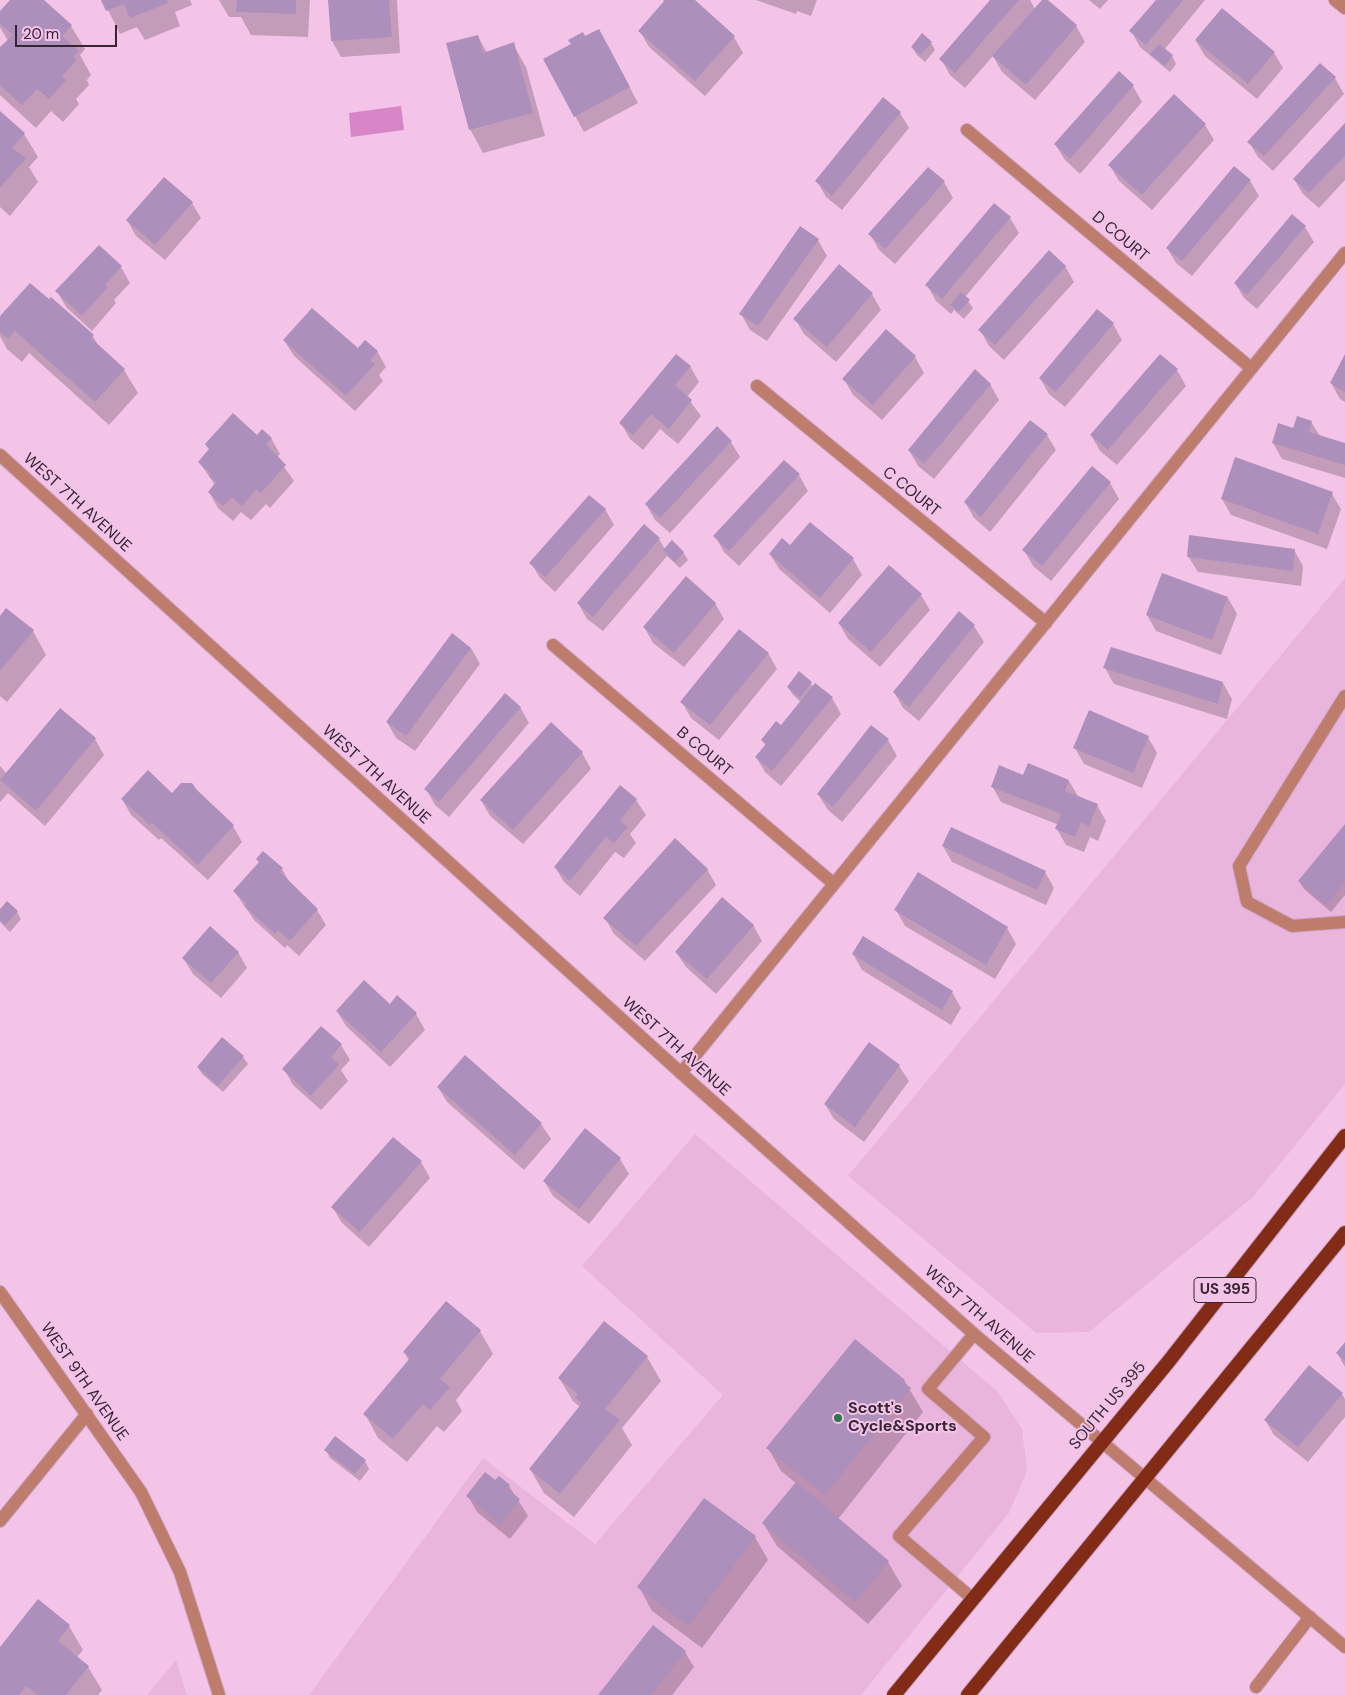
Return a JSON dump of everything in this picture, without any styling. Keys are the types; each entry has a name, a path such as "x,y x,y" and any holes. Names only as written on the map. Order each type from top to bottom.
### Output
{"highway":[{"name":"SOUTH US 395","path":"894,1695 1169,1361 1345,1136"},
{"path":"968,1695 1345,1233"}],"street":[{"path":"1335,0 1345,8"},
{"name":"D COURT","path":"967,130 1252,368"},
{"path":"681,1073 1345,253"},
{"name":"C COURT","path":"757,386 1046,623"},
{"name":"WEST 7TH AVENUE","path":"0,456 681,1073 974,1334 1345,1647"},
{"name":"B COURT","path":"552,645 834,884"},
{"path":"1345,696 1239,866 1247,902 1292,926 1345,922"},
{"name":"WEST 9TH AVENUE","path":"0,1292 141,1492 180,1572 220,1695"},
{"path":"973,1599 899,1536 984,1437 928,1389 974,1334"},
{"path":"0,1521 87,1414"},
{"path":"1256,1687 1310,1618"}],"shaded area":[{"path":"401,106 404,130 351,137 349,113"},
{"path":"1345,578 1345,1084 1253,1197 1089,1332 1036,1333 848,1176"},
{"path":"695,1134 998,1392 1022,1429 1027,1471 1009,1513 861,1695 309,1695 483,1458 595,1544 723,1395 582,1266"},
{"path":"176,1660 187,1695 147,1695"}],"building":[{"path":"10,0 44,0 72,25 62,36 79,51 73,57 77,60 62,76 66,80 49,99 37,89 22,105 0,85 0,47 13,35 0,24 0,11"},
{"path":"101,0 167,0 168,3 130,18 124,4 106,11"},
{"path":"237,0 296,0 296,14 236,12"},
{"path":"328,0 389,0 392,37 331,41"},
{"path":"665,0 695,0 735,36 695,81 638,31"},
{"path":"990,0 1019,0 955,73 939,59"},
{"path":"1042,0 1048,0 1077,25 1026,85 992,56"},
{"path":"1156,0 1183,0 1146,45 1129,31"},
{"path":"1222,8 1275,52 1248,84 1195,40"},
{"path":"599,29 630,87 574,117 543,59 571,44 568,40 583,32 585,36"},
{"path":"922,33 932,42 921,55 911,47"},
{"path":"478,35 483,53 514,42 533,113 469,130 446,43"},
{"path":"1159,44 1173,55 1165,66 1150,54"},
{"path":"1320,63 1336,77 1264,156 1247,142"},
{"path":"1119,71 1134,85 1070,159 1054,144"},
{"path":"1174,94 1206,124 1142,195 1108,165"},
{"path":"883,97 901,112 832,196 815,181"},
{"path":"0,111 25,133 12,148 26,158 0,188"},
{"path":"1345,123 1345,156 1309,193 1293,179"},
{"path":"1234,166 1251,180 1182,261 1166,248"},
{"path":"928,167 945,181 885,249 868,234"},
{"path":"164,177 193,202 155,245 126,220"},
{"path":"994,203 1011,217 942,299 925,285"},
{"path":"1292,214 1306,226 1247,295 1234,283"},
{"path":"800,226 819,239 758,326 739,314"},
{"path":"99,245 122,266 105,285 108,287 82,316 55,291"},
{"path":"1049,250 1066,266 995,345 978,330"},
{"path":"839,264 873,293 827,347 793,319"},
{"path":"30,283 49,299 51,297 94,335 91,338 125,369 95,402 15,331 8,339 0,332 0,316"},
{"path":"961,292 970,300 959,312 950,305"},
{"path":"312,308 358,348 365,340 378,351 370,360 375,364 346,396 283,340"},
{"path":"1097,309 1114,323 1056,392 1039,378"},
{"path":"886,329 916,356 873,405 842,379"},
{"path":"676,354 691,366 675,385 692,400 669,429 651,414 633,435 619,423"},
{"path":"1160,354 1178,369 1108,450 1090,435"},
{"path":"1345,354 1345,392 1330,383"},
{"path":"975,369 991,384 924,464 908,450"},
{"path":"233,413 257,435 262,429 272,438 266,444 286,465 261,493 256,489 242,506 232,497 223,506 208,492 216,482 209,476 211,474 198,462 209,449 205,444"},
{"path":"1297,416 1312,421 1309,432 1345,443 1345,465 1272,443 1278,423 1293,428"},
{"path":"1030,420 1048,434 981,517 964,502"},
{"path":"717,426 732,441 660,518 645,504"},
{"path":"1235,457 1333,492 1318,534 1221,499"},
{"path":"784,460 800,474 729,551 713,536"},
{"path":"1092,466 1111,482 1042,566 1022,550"},
{"path":"589,495 606,509 545,577 529,563"},
{"path":"810,522 854,558 820,598 769,554 782,538 790,545"},
{"path":"644,524 660,538 593,617 577,603"},
{"path":"1189,535 1295,549 1293,571 1187,557"},
{"path":"672,540 684,552 675,562 663,550"},
{"path":"889,565 922,594 871,652 838,623"},
{"path":"1162,573 1228,597 1212,640 1146,615"},
{"path":"686,576 716,603 674,653 643,627"},
{"path":"6,608 34,630 0,671 0,616"},
{"path":"959,611 975,625 909,707 893,692"},
{"path":"739,629 769,653 710,725 680,702"},
{"path":"452,633 471,648 406,736 386,722"},
{"path":"1111,647 1223,682 1218,704 1103,668"},
{"path":"799,671 812,682 800,698 787,687"},
{"path":"815,683 833,697 772,771 755,757 766,744 761,740 776,721 781,725"},
{"path":"505,693 521,707 439,802 424,789"},
{"path":"60,708 96,738 36,811 0,780"},
{"path":"1089,710 1149,736 1133,773 1073,748"},
{"path":"551,722 583,752 513,830 480,800"},
{"path":"871,725 889,739 833,807 817,794"},
{"path":"1028,763 1069,780 1065,791 1098,804 1089,826 1081,822 1075,837 1055,829 1061,814 991,787 999,765 1023,775"},
{"path":"148,770 172,793 181,783 192,783 234,825 198,865 152,823 150,825 121,799"},
{"path":"620,785 637,799 620,821 628,827 614,843 606,837 570,881 554,867"},
{"path":"1345,824 1345,882 1326,905 1298,881"},
{"path":"951,827 1046,871 1037,890 942,846"},
{"path":"675,838 708,869 636,946 603,918"},
{"path":"263,851 283,868 280,872 318,909 290,941 278,930 275,934 244,906 246,903 233,891 259,862 256,859"},
{"path":"918,872 1008,927 986,965 894,910"},
{"path":"722,897 754,925 707,979 675,952"},
{"path":"7,901 18,911 5,925 0,920 0,909"},
{"path":"210,926 239,952 211,983 182,958"},
{"path":"863,936 953,991 942,1010 852,954"},
{"path":"364,980 390,1004 397,995 417,1013 381,1052 336,1011"},
{"path":"321,1026 342,1044 331,1057 339,1065 311,1096 282,1069"},
{"path":"222,1037 244,1056 218,1086 197,1067"},
{"path":"869,1042 900,1065 855,1127 824,1104"},
{"path":"465,1055 542,1123 515,1155 437,1087"},
{"path":"585,1128 621,1158 579,1209 543,1181"},
{"path":"393,1137 422,1161 360,1232 331,1207"},
{"path":"446,1301 481,1330 440,1379 450,1387 430,1410 423,1404 393,1439 363,1414 410,1358 403,1352"},
{"path":"604,1321 648,1356 605,1409 620,1420 560,1494 529,1469 582,1403 575,1398 578,1394 558,1378"},
{"name":"Scott's Cycle&Sports","path":"855,1339 905,1380 903,1382 911,1388 825,1495 766,1448"},
{"path":"1345,1342 1345,1361 1336,1353"},
{"path":"1309,1365 1343,1393 1298,1447 1264,1420"},
{"path":"335,1436 366,1460 355,1474 324,1450"},
{"path":"485,1472 495,1480 499,1476 510,1485 507,1489 520,1499 500,1524 466,1496"},
{"path":"796,1482 889,1561 855,1602 762,1523"},
{"path":"704,1498 756,1536 689,1626 637,1587"},
{"path":"38,1599 70,1625 58,1641 89,1666 66,1695 38,1695 26,1686 19,1695 0,1695 0,1647"},
{"path":"653,1625 686,1651 651,1695 598,1695"}],"place":[{"name":"Scott's Cycle&Sports","path":"838,1418"}]}
